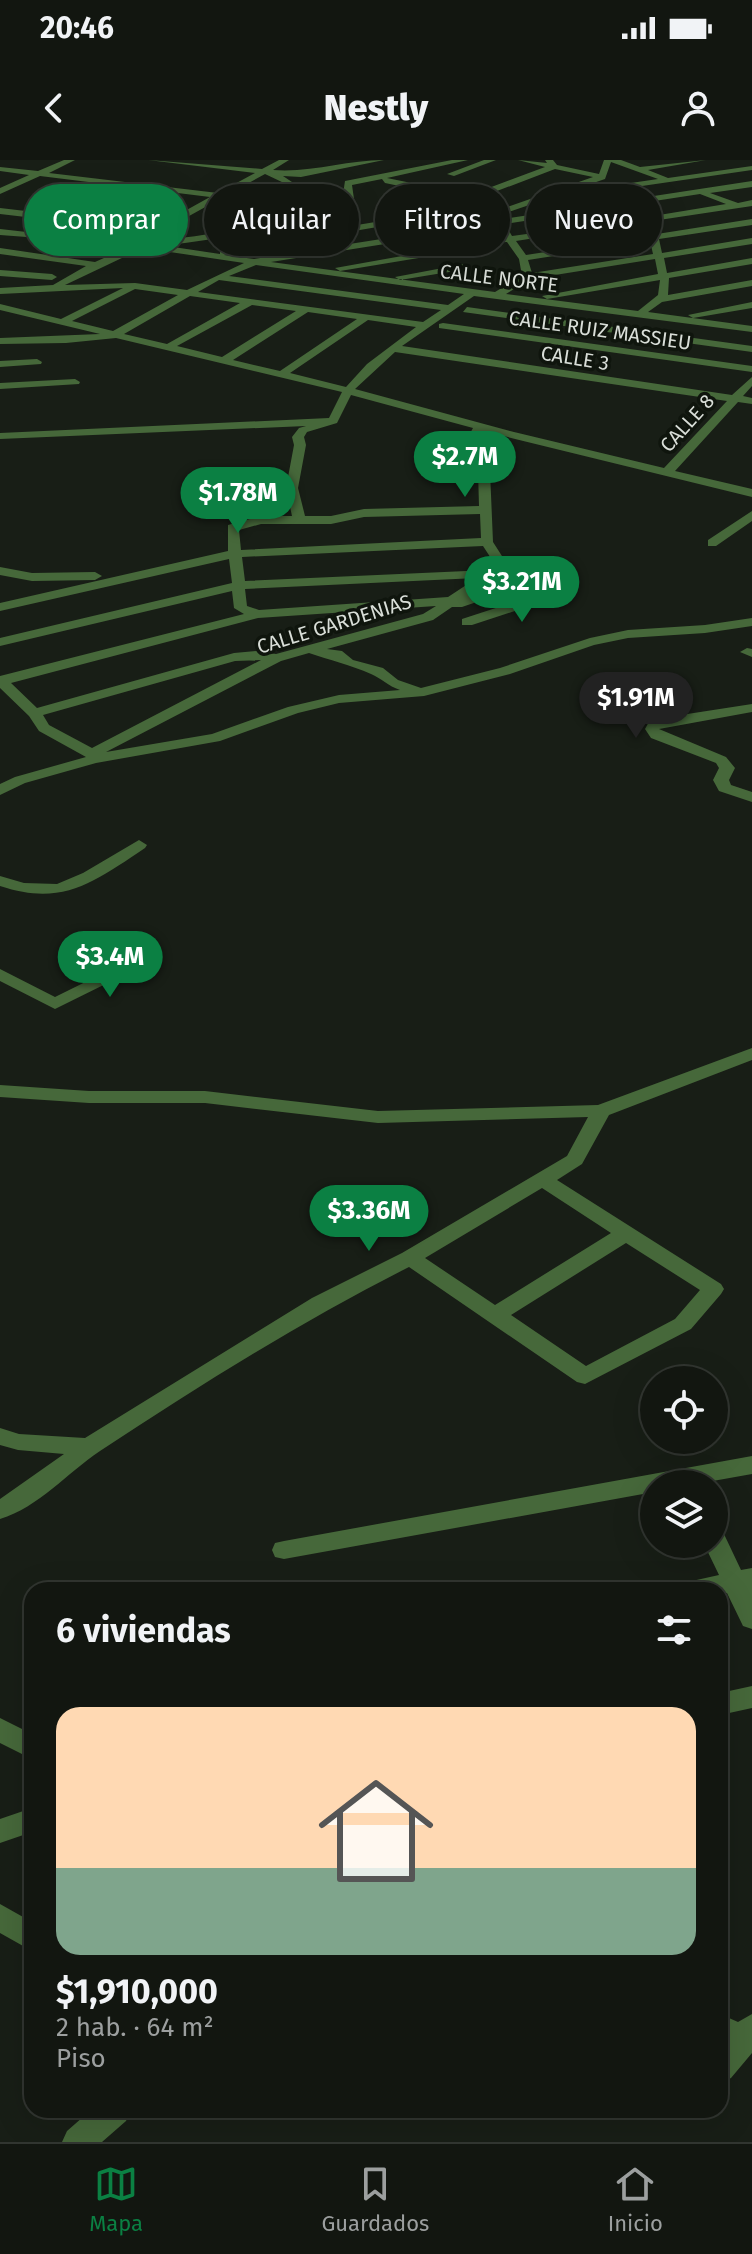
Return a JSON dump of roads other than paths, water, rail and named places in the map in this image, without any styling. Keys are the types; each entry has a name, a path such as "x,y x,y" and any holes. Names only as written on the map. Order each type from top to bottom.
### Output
{"street":[{"path":"48,160 69,163"},
{"path":"152,160 322,181"},
{"path":"275,160 284,160"},
{"path":"224,182 239,184 284,160"},
{"path":"259,184 305,160"},
{"path":"278,176 301,175 380,160"},
{"path":"301,175 354,182 464,160"},
{"path":"422,184 492,160"},
{"path":"522,160 602,177"},
{"path":"582,184 602,177 610,160 736,205"},
{"path":"638,168 702,160"},
{"path":"0,191 69,163"},
{"path":"142,184 185,163"},
{"path":"510,184 552,164"},
{"path":"642,184 752,168"},
{"path":"0,169 121,184"},
{"path":"278,176 288,184"},
{"path":"378,178 402,184"},
{"path":"23,181 48,184"},
{"path":"335,182 396,183"},
{"path":"0,184 13,186"},
{"path":"662,198 750,186"},
{"path":"510,209 526,203"},
{"path":"662,217 752,203"},
{"path":"510,206 515,207"},
{"path":"0,211 24,214"},
{"path":"662,236 752,222"},
{"path":"3,234 24,236"},
{"path":"510,236 529,271 527,277"},
{"path":"512,239 526,237"},
{"path":"662,255 752,241"},
{"path":"0,346 21,341 112,336 250,261 375,242"},
{"path":"732,244 752,253"},
{"path":"0,251 95,265"},
{"path":"4,308 54,288 72,276 116,256"},
{"name":"CALLE NORTE","path":"214,256 486,294 545,296 752,326"},
{"path":"336,269 401,256"},
{"path":"460,256 464,267"},
{"path":"523,258 535,256"},
{"path":"502,293 527,277 654,256"},
{"path":"660,256 666,285 660,299"},
{"name":"CALLE NORTE","path":"250,261 398,277 752,326"},
{"path":"545,296 752,261"},
{"path":"376,280 464,267"},
{"path":"449,284 464,267"},
{"path":"0,273 72,276"},
{"path":"217,277 452,308"},
{"path":"225,360 355,277"},
{"path":"643,312 660,299 752,283"},
{"path":"62,322 135,286"},
{"path":"0,291 135,286 425,325"},
{"path":"333,421 334,410 364,372 392,348 473,292"},
{"path":"467,310 486,294"},
{"path":"169,347 251,301"},
{"path":"690,315 752,305"},
{"path":"4,308 112,336 225,360 479,427 752,493"},
{"path":"467,310 752,349"},
{"name":"CALLE RUIZ MASSIEU","path":"467,310 443,326 752,369"},
{"path":"285,375 285,371 366,317"},
{"name":"CALLE 3","path":"392,348 752,401"},
{"path":"1,362 37,362"},
{"name":"CALLE 8","path":"667,472 752,380"},
{"path":"0,386 75,382"},
{"path":"0,436 333,421"},
{"path":"299,518 292,488 300,445 298,437 303,430 333,421"},
{"path":"0,642 239,585 498,571 487,542 484,471 473,439 479,427"},
{"path":"736,489 752,474"},
{"path":"258,614 241,608 233,551 232,528 237,525 299,518 331,520 364,513 484,510"},
{"path":"712,543 749,519"},
{"path":"0,571 32,577 101,575 161,568 233,551 487,542"},
{"path":"0,607 233,551"},
{"name":"CALLE GARDENIAS","path":"93,756 276,658 428,617 498,571"},
{"path":"0,680 258,614 444,605 513,587 516,606 467,622"},
{"path":"0,790 20,780 93,756 215,738 293,710 339,699 419,693 505,671 590,642 628,634 705,629 752,622"},
{"path":"298,652 337,654 348,663 378,671 393,683 419,693"},
{"path":"34,713 234,657 256,655 276,658"},
{"path":"0,680 34,713 44,728 93,756"},
{"path":"752,708 655,723 652,729 656,735 721,760 727,768 721,780 725,788 752,797"},
{"path":"0,881 27,892 52,892 71,887 139,845"},
{"path":"0,974 55,1004 146,957"},
{"path":"0,1091 89,1097 205,1097 378,1117 601,1111 752,1054"},
{"path":"0,1510 18,1501 89,1447 320,1303 410,1258 575,1160 601,1111"},
{"path":"410,1258 585,1376 683,1324 713,1289 543,1180"},
{"path":"495,1315 626,1233"},
{"path":"0,1436 18,1442 89,1447"},
{"path":"728,1470 752,1465"},
{"path":"284,1550 640,1488"},
{"path":"728,1558 743,1579 752,1619"},
{"path":"728,1702 752,1697"},
{"path":"0,1729 24,1743"},
{"path":"0,1831 24,1823"},
{"path":"0,1917 24,1933"},
{"path":"728,2052 738,2033"},
{"path":"78,2142 106,2118"}]}
